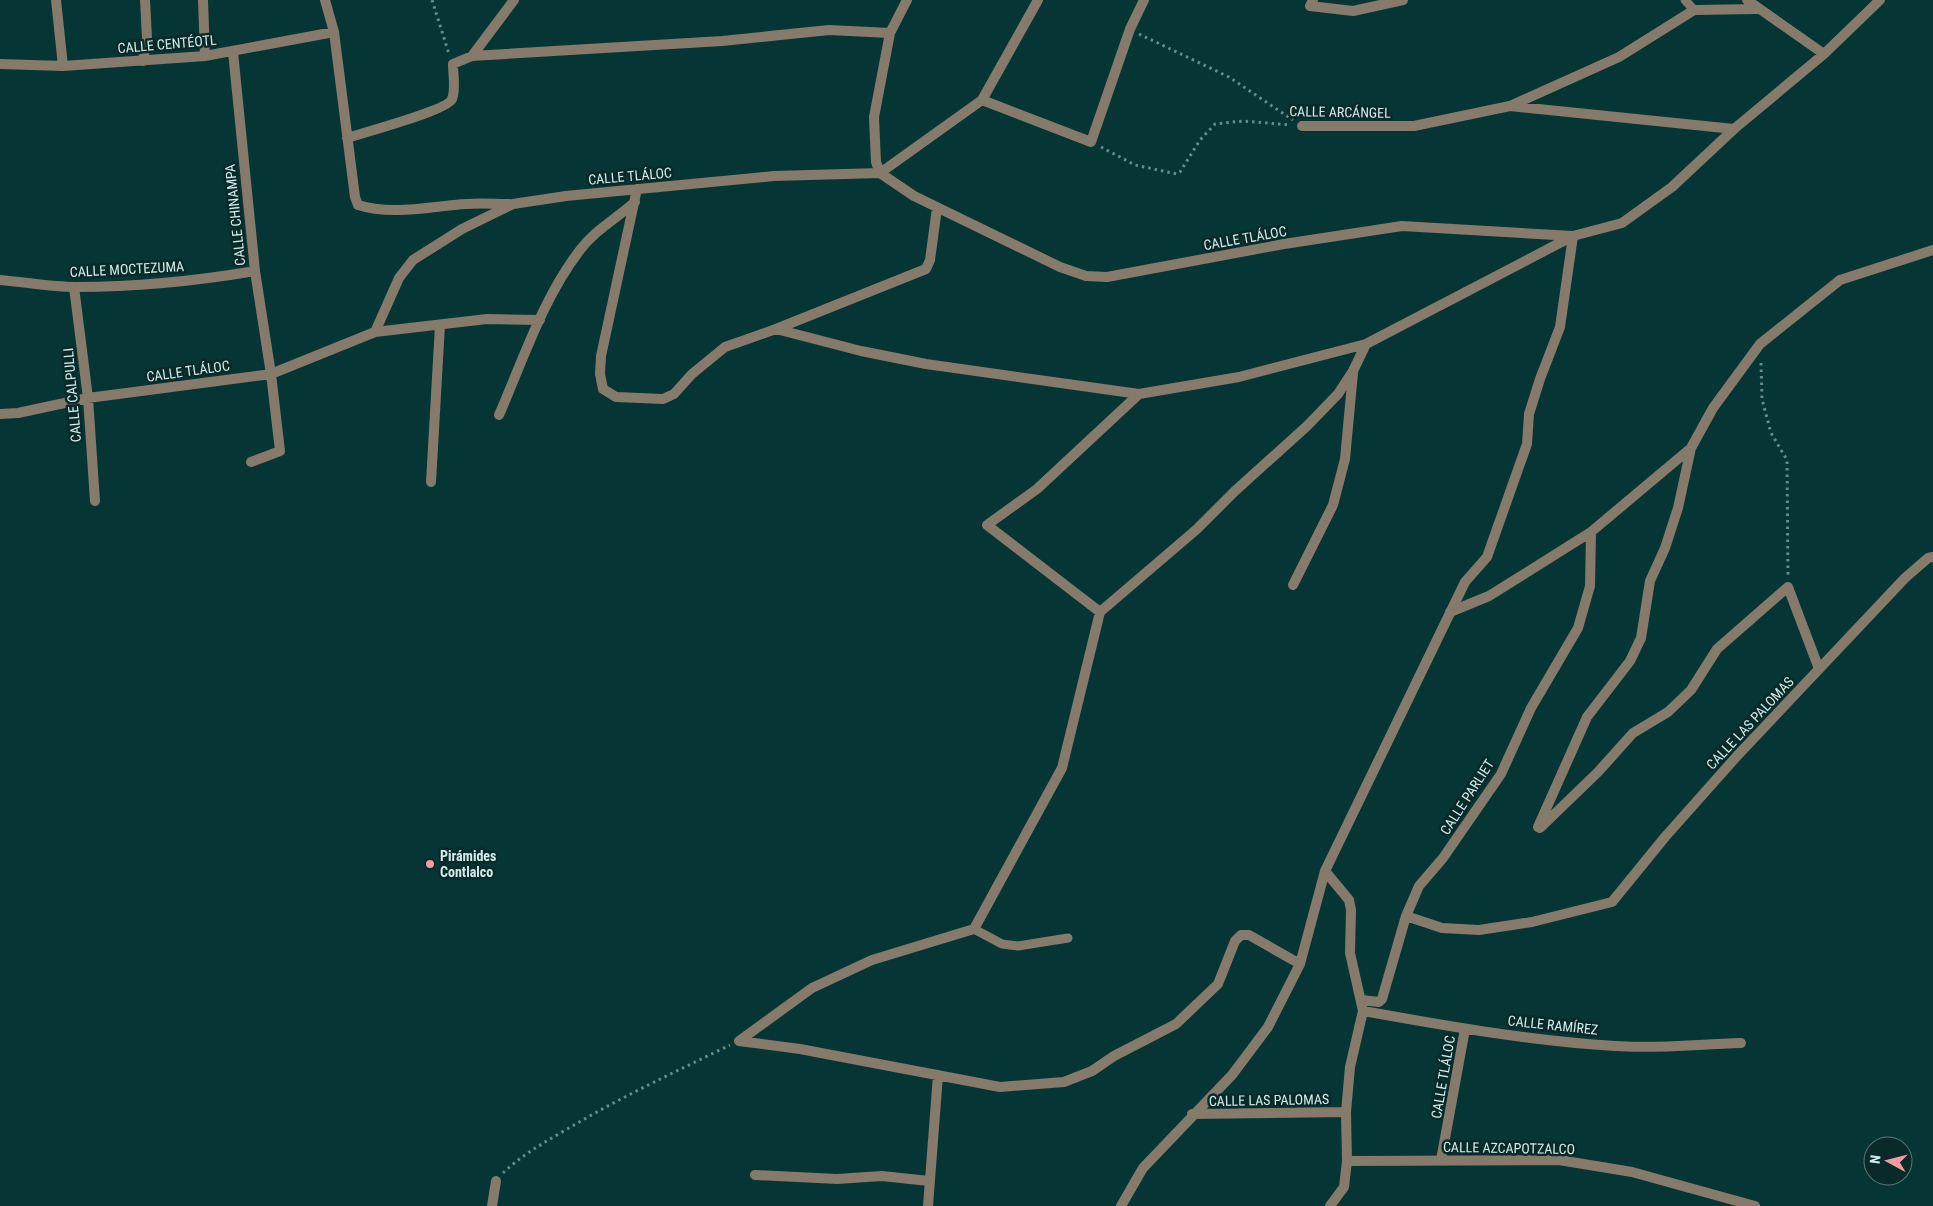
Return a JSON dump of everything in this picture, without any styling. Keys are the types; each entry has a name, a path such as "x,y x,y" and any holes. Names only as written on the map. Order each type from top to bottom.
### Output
{"street":[{"path":"56,0 62,66"},
{"path":"142,61 147,38 145,0"},
{"path":"203,0 205,56"},
{"path":"324,0 334,32 354,197 358,205 370,209 468,204 513,204"},
{"path":"472,56 514,0"},
{"path":"907,0 890,33 874,118 876,162 880,173 982,100 1038,0"},
{"path":"982,100 1091,142 1130,29 1144,0"},
{"path":"1313,0 1310,6 1354,11 1403,0"},
{"path":"1747,0 1824,54"},
{"path":"776,329 861,351 926,364 1139,394 1239,377 1366,344 1573,236 1622,223 1672,187 1734,129 1824,54 1880,0"},
{"path":"1510,106 1619,56 1694,10 1758,9"},
{"path":"347,138 421,115 448,104 452,101 453,95 453,64 472,56 722,41 829,30 890,33"},
{"name":"CALLE CENTÉOTL","path":"0,64 62,66 205,56 334,32"},
{"name":"CALLE CHINAMPA","path":"233,52 255,271 271,374 280,452 251,462"},
{"name":"CALLE ARCÁNGEL","path":"1302,126 1414,126 1510,106 1734,129"},
{"name":"CALLE TLÁLOC","path":"374,332 399,278 413,260 462,229 513,204 636,189 774,176 880,173 914,196 937,208 1060,267 1086,276 1107,277 1284,244 1402,226 1573,236"},
{"path":"636,189 601,356 600,374 603,389 616,397 663,399 674,394 692,374 725,348 926,269 930,260 937,208"},
{"path":"499,415 540,320 580,249 601,228 634,202"},
{"path":"1121,1206 1142,1168 1192,1114 1232,1075 1268,1027 1300,964 1325,871 1464,582 1487,557 1527,444 1529,414 1560,327 1573,236"},
{"path":"1819,669 1788,587 1717,649 1691,690 1674,707 1633,733 1598,772 1540,828 1538,827 1587,717 1630,661 1641,638 1650,581 1665,548 1678,508 1691,448 1714,408 1760,344 1840,280 1933,250"},
{"name":"CALLE MOCTEZUMA","path":"0,280 74,287 212,278 255,271"},
{"name":"CALLE CALPULLI","path":"74,287 88,398 95,501"},
{"name":"CALLE TLÁLOC","path":"0,414 18,413 88,398 271,374 374,332 487,319 540,320"},
{"path":"431,482 440,325"},
{"path":"739,1041 812,988 872,960 974,928 1062,768 1100,612 1197,529 1235,491 1307,426 1338,394 1353,371 1366,344"},
{"path":"1293,585 1333,505 1344,459 1353,371"},
{"path":"1100,612 987,525 1037,489 1139,394"},
{"path":"1450,612 1489,596 1591,532 1691,448"},
{"name":"CALLE PARLIET","path":"1362,1000 1379,1002 1382,999 1406,916 1418,886 1443,858 1500,774 1531,708 1578,628 1590,586 1591,532"},
{"name":"CALLE LAS PALOMAS","path":"1406,916 1442,928 1479,930 1591,908 1612,902 1664,837 1737,756 1905,578 1928,558 1933,557"},
{"path":"1325,871 1349,900 1351,910 1350,953 1363,1011 1350,1068 1346,1112 1347,1161 1344,1187 1330,1206"},
{"path":"739,1041 800,1048 1000,1088 1064,1082 1092,1071 1114,1056 1176,1024 1218,984 1235,941 1240,935 1249,935 1300,964"},
{"name":"CALLE RAMÍREZ","path":"1363,1011 1465,1029 1615,1046 1663,1047 1740,1043"},
{"name":"CALLE TLÁLOC","path":"1441,1160 1465,1029"},
{"path":"928,1206 938,1075"},
{"name":"CALLE LAS PALOMAS","path":"1192,1114 1346,1112"},
{"name":"CALLE AZCAPOTZALCO","path":"1347,1161 1559,1160 1632,1172 1717,1201 1755,1206"},
{"path":"755,1175 837,1179 882,1176 929,1181"},
{"path":"492,1206 496,1181"}],"lane":[{"path":"1685,0 1694,10"},
{"path":"974,928 1002,944 1018,946 1068,938"}],"path":[{"path":"432,0 453,64"},
{"path":"1130,29 1230,77 1302,126"},
{"name":"CALLE ARCÁNGEL","path":"1091,142 1135,165 1176,174 1180,172 1200,140 1215,124 1244,121 1302,126"},
{"path":"1760,344 1762,399 1771,433 1788,460 1786,522 1788,587"},
{"path":"496,1181 520,1156 602,1108 647,1084 739,1041"}],"place":[{"name":"Pirámides Contlalco","path":"430,864"}]}
